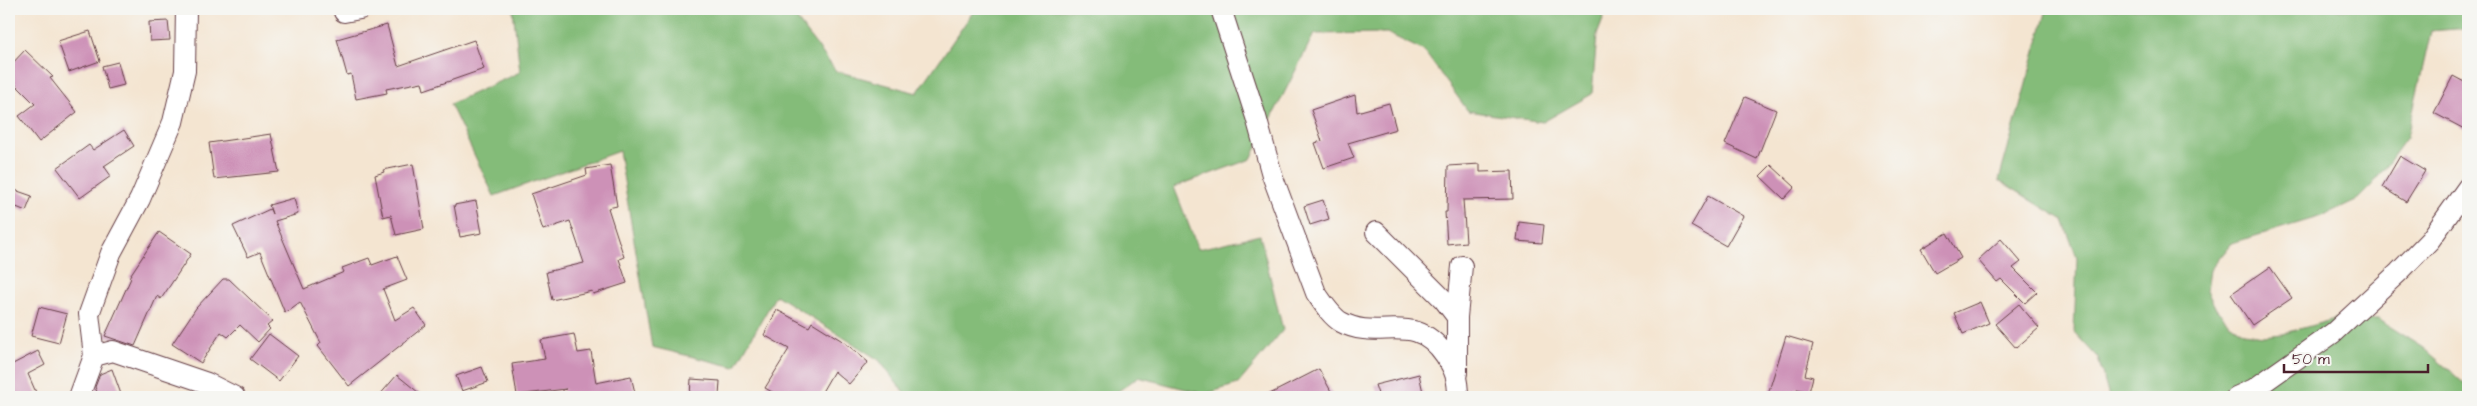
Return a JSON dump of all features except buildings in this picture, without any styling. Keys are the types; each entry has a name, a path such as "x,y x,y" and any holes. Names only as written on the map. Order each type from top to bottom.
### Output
{"street":[{"path":"79,397 94,356 89,314 112,254 140,199 173,122 185,71 186,9"},
{"path":"1220,9 1256,117 1272,175 1316,293 1325,307 1340,322 1359,329 1394,328 1421,332 1438,345 1457,372"},
{"path":"2236,397 2254,389 2333,333 2400,272 2430,240 2468,187"},
{"path":"1376,232 1444,300 1457,317"},
{"path":"1458,397 1457,317 1462,266"},
{"path":"94,356 113,351 207,383 235,397"}],"green space":[{"path":"513,9 789,9 836,71 917,93 975,9 1607,9 1597,35 1592,94 1543,122 1468,111 1424,51 1387,33 1314,34 1251,159 1174,187 1198,249 1260,235 1283,330 1238,384 1205,394 1138,377 1110,397 907,397 879,360 776,295 735,367 652,347 619,151 494,196 450,104 520,72"},
{"path":"2047,9 2468,9 2468,28 2431,31 2407,137 2372,185 2358,199 2322,216 2232,243 2210,270 2207,291 2216,309 2228,322 2244,333 2263,336 2282,334 2338,318 2378,319 2424,348 2468,387 2468,397 2109,397 2098,358 2074,332 2077,258 2063,220 1999,180"}]}
